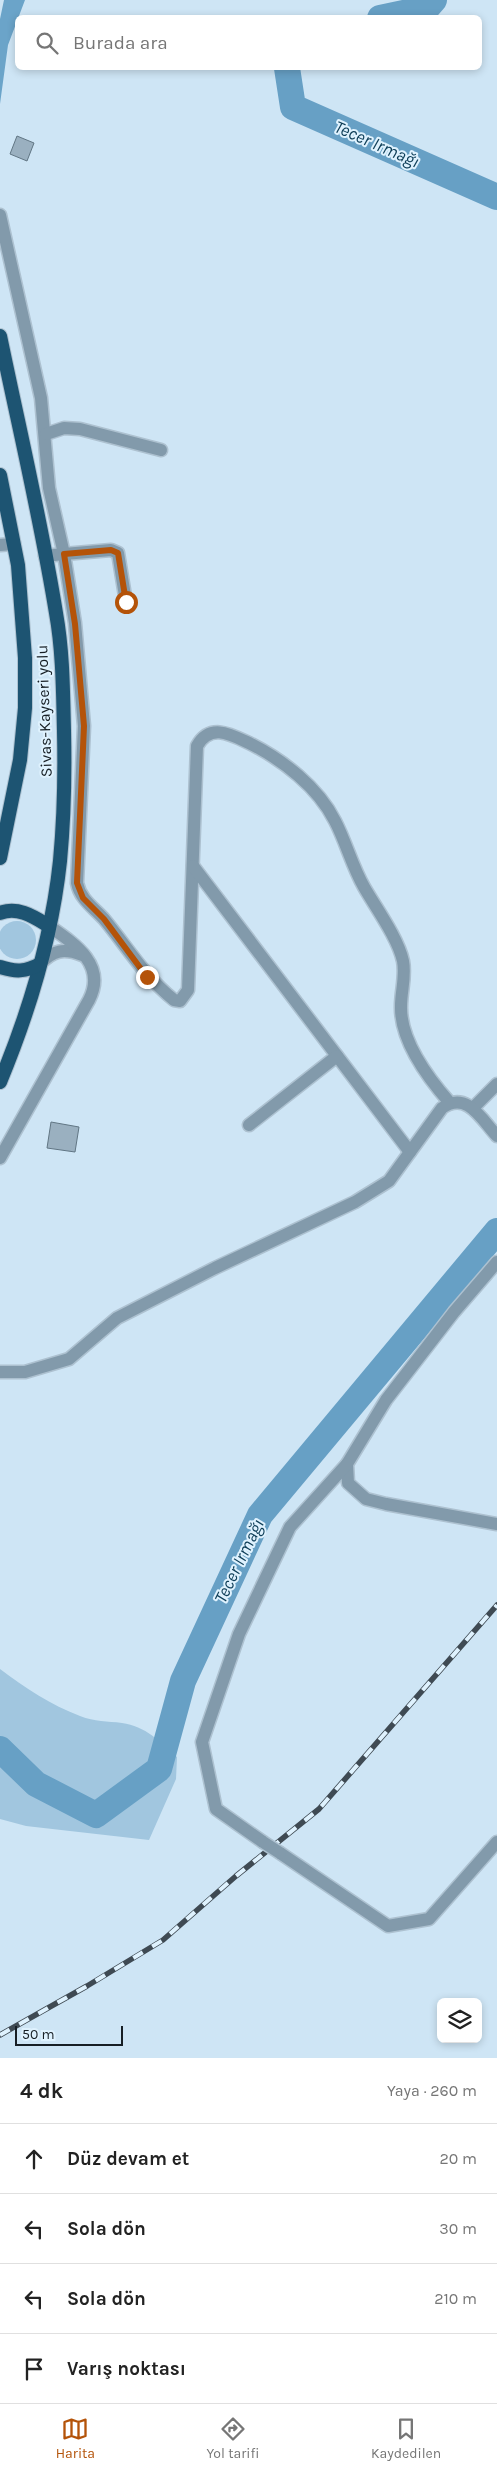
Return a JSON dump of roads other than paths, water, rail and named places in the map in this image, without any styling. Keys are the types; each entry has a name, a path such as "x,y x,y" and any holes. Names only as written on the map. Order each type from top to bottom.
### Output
{"highway":[{"name":"Sivas-Kayseri yolu","path":"0,336 56,615 64,688 64,765 60,862 49,926 40,964 15,1044 0,1082"},
{"name":"Sivas-Kayseri yolu","path":"0,475 7,544 18,565 25,658 25,708 20,760 2,833 0,858"},
{"path":"0,913 11,910 23,912 49,926"},
{"path":"0,967 18,971 40,964"}],"street":[{"path":"0,215 41,398 46,434 49,488 64,554 75,624 84,726 78,890 104,919 147,977 174,1000 180,1001 188,990 197,746 206,735 223,731 256,746 286,765 305,782 334,819 356,871 382,914 403,959 404,975 401,1006 406,1034 429,1078 450,1103"},
{"path":"46,434 64,428 80,429 161,450"},
{"path":"45,556 111,550 118,553 126,602"},
{"path":"192,866 410,1152"},
{"path":"0,1158 94,991 96,977 84,956 70,941 49,926"},
{"path":"40,964 50,954 61,950 84,956"},
{"path":"249,1125 337,1056"},
{"path":"474,1107 497,1084"},
{"path":"0,1372 25,1372 69,1359 117,1318 215,1268 355,1202 389,1180 442,1108 450,1103 461,1102 474,1107 497,1136"},
{"path":"497,1262 386,1400 347,1464 290,1527 239,1634 202,1742 216,1809 388,1926 429,1919 497,1842"},
{"path":"347,1464 348,1483 366,1499 497,1524"}],"waterway":[{"name":"Tecer Irmağı","path":"394,15 427,8 434,0"},
{"name":"Tecer Irmağı","path":"287,70 293,107 497,197"},
{"name":"Tecer Irmağı","path":"0,1749 36,1784 96,1815 159,1769 183,1681 260,1515 497,1231"}],"railway":[{"path":"0,2035 163,1940 236,1876 319,1809 497,1605"}]}
